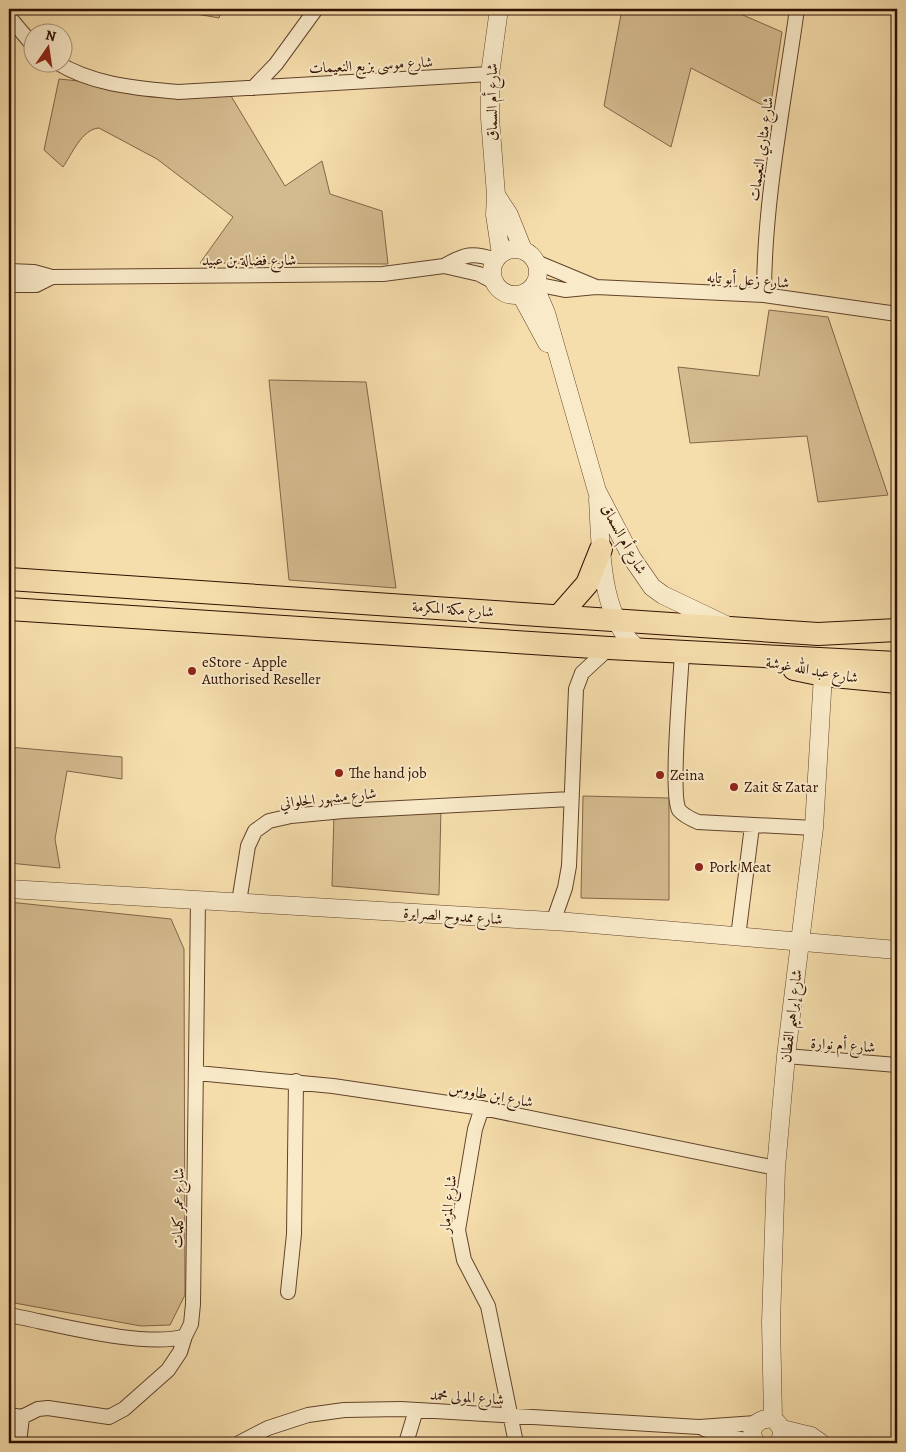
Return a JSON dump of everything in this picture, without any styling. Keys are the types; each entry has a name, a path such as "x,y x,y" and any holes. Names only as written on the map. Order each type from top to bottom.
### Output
{"main road":[{"path":"559,616 587,584 601,549"},
{"name":"شارع مكة المكرمة","path":"9,579 821,634 897,630"},
{"name":"شارع مكة المكرمة","path":"9,608 640,650 897,663"},
{"path":"821,634 897,639"},
{"name":"شارع عبد الله غوشة","path":"728,654 823,675 897,682"}],"street":[{"path":"253,88 276,64 316,9"},
{"name":"شارع أم السماق","path":"498,257 495,215 496,195 490,118 490,74 499,9"},
{"name":"شارع مثاري النعيمات","path":"764,295 764,267 770,203 797,9"},
{"path":"9,17 22,32"},
{"name":"شارع موسى بزيع النعيمات","path":"72,70 92,79 135,88 178,92 490,74"},
{"name":"شارع أم السماق","path":"496,195 530,256"},
{"path":"508,250 530,256 538,277 530,288 505,293 494,282 492,269 498,257 508,250"},
{"name":"شارع فضالة بن عبيد","path":"444,266 459,257 476,254 498,257"},
{"name":"شارع زعل أبو تايه","path":"530,256 596,287"},
{"name":"شارع فضالة بن عبيد","path":"9,271 34,272 52,276 375,274 444,266 479,274 494,282"},
{"name":"شارع فضالة بن عبيد","path":"9,285 36,285 52,276"},
{"name":"شارع زعل أبو تايه","path":"530,288 565,290 596,287 764,295 897,314"},
{"name":"شارع أم السماق","path":"530,288 562,372 597,491 632,558 652,587 663,595 732,627"},
{"name":"شارع أم السماق","path":"597,491 601,549 608,596 615,620 625,637 640,650"},
{"path":"553,922 565,888 568,866 576,689 582,673 609,648"},
{"path":"682,652 675,783 679,810 688,818 698,822 814,828"},
{"name":"شارع إبراهيم القطان","path":"755,1442 752,1435 773,1431 774,1398 771,1358 776,1168 786,1056 814,828 823,675"},
{"name":"شارع مشهور الحلواني","path":"238,902 248,846 255,831 269,821 291,816 343,811 571,799"},
{"path":"738,937 752,826"},
{"name":"شارع ممدوح الصرايرة","path":"9,889 553,922 897,950"},
{"name":"شارع عمر كلمات","path":"16,1416 48,1408 96,1417 109,1417 124,1409 168,1370 180,1352 191,1324 193,1304 197,1073 198,900"},
{"name":"شارع أم نوارة","path":"786,1056 897,1065"},
{"name":"شارع ابن طاووس","path":"197,1073 296,1082 482,1108 776,1168"},
{"path":"288,1292 294,1234 296,1082"},
{"name":"شارع المزمار","path":"482,1108 475,1129 458,1230 464,1260 488,1306 516,1443"},
{"path":"9,1315 125,1337 172,1340 185,1336"},
{"name":"شارع المولى محمد","path":"239,1443 268,1428 308,1415 344,1410 416,1410 699,1427 735,1423 773,1431"},
{"path":"406,1443 416,1410"},
{"path":"16,1416 19,1443"},
{"name":"شارع المولى محمد","path":"699,1427 733,1438 755,1442"},
{"path":"773,1431 811,1436 821,1443"}],"shaded area":[{"path":"168,9 222,9 219,18"},
{"path":"622,9 729,9 782,32 770,109 691,68 671,147 604,106"},
{"path":"59,79 231,96 285,186 322,161 330,194 382,211 388,264 200,263 233,217 157,159 99,128 93,129 83,137 63,167 44,150"},
{"path":"769,310 828,317 888,495 818,502 807,436 690,443 678,367 759,376"},
{"path":"269,380 366,382 396,588 289,580"},
{"path":"9,747 122,757 122,779 67,771 55,839 60,868 9,863"},
{"path":"583,796 669,798 669,900 581,898"},
{"path":"441,808 439,895 332,886 334,813"},
{"path":"9,902 171,919 184,949 185,1295 170,1325 141,1326 9,1302"}],"place":[{"name":"eStore - Apple Authorised Reseller","path":"192,671"},
{"name":"The hand job","path":"339,773"},
{"name":"Zeina","path":"660,775"},
{"name":"Zait & Zatar","path":"734,787"},
{"name":"Pork Meat","path":"699,867"}]}
